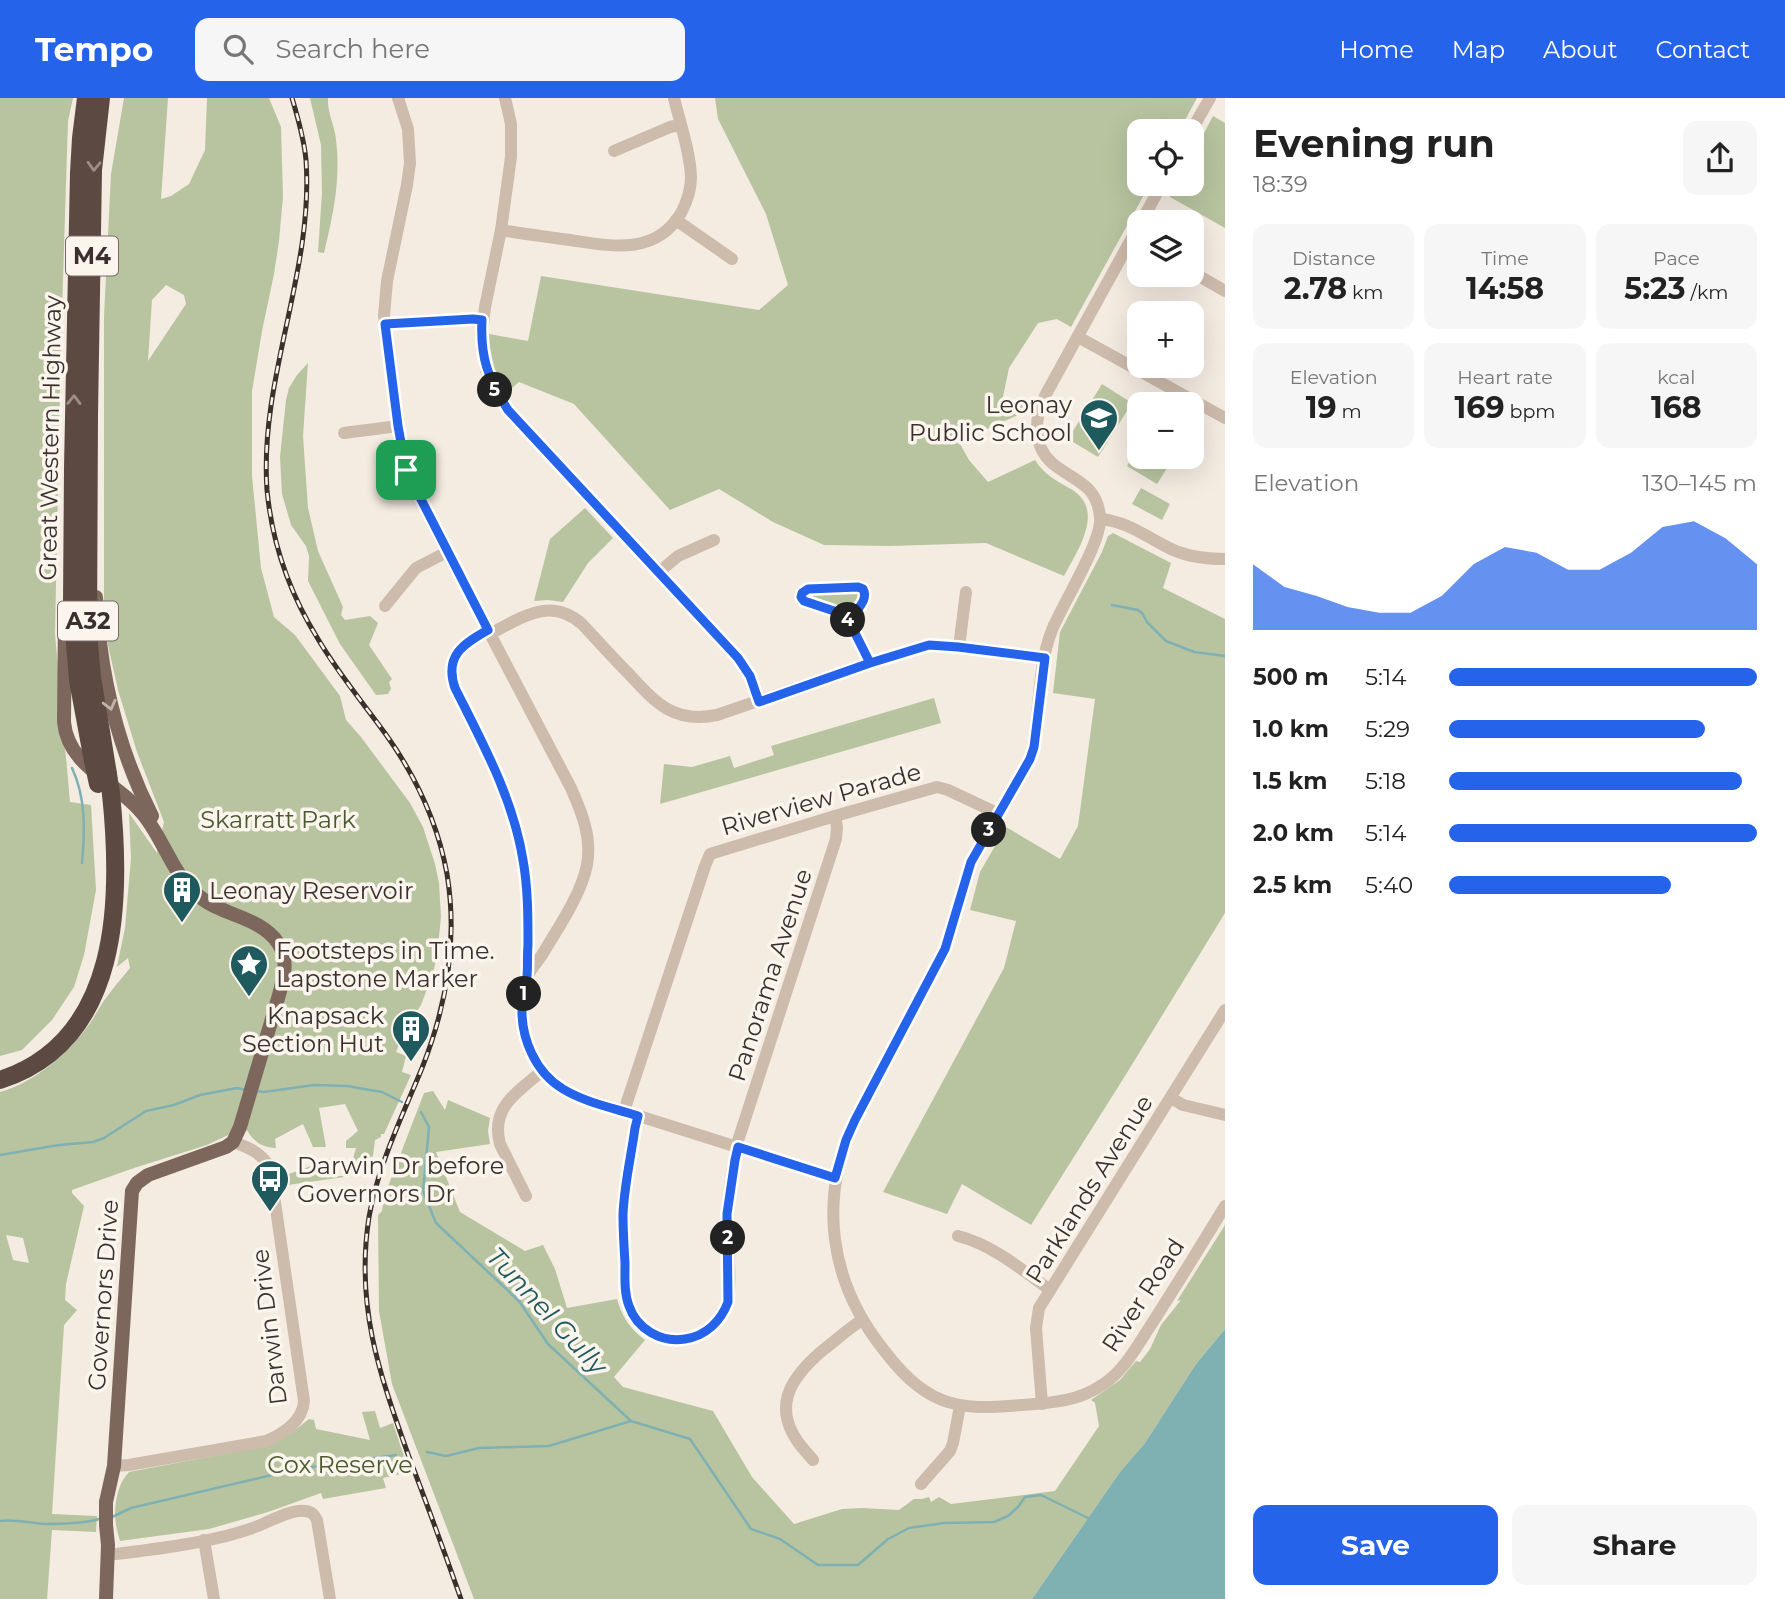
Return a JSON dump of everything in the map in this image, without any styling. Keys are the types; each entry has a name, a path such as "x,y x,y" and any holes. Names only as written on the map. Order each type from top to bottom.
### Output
{"highway":[{"name":"M4","path":"78,224 80,138 86,98"},
{"name":"M4","path":"89,415 93,170 101,98"},
{"name":"Great Western Highway","path":"0,1080 38,1063 61,1045 87,1011 98,987 115,896 116,847 88,633 81,468 78,224"},
{"name":"Great Western Highway","path":"0,1069 24,1059 52,1038 72,1016 90,979 102,924 106,882 106,784 93,761 78,680 74,638 81,468 89,415"}],"main road":[{"path":"177,870 129,764 112,712 98,632 96,494 81,468 69,486 64,718 69,745 78,758 122,793 142,813 177,870 189,887 220,909 264,929 281,948 285,962 284,979 233,1142"},
{"name":"Governors Drive","path":"106,1599 106,1507 114,1466 132,1191 140,1180 148,1175 233,1142"}],"street":[{"path":"398,98 408,129 410,163 387,281 385,324 406,470 571,788 587,831 588,860 581,885 527,977"},
{"path":"505,98 512,140 500,230 482,320 482,347 486,370 508,410 744,665 759,702"},
{"path":"500,230 626,247 654,239 676,220 687,200 691,182 690,165 674,98"},
{"path":"1198,119 1210,98"},
{"path":"614,151 680,125"},
{"path":"676,220 732,258"},
{"path":"1042,1404 983,1408 960,1406 939,1399 914,1383 888,1357 851,1299 836,1249 832,1215 835,1178 846,1140 945,949 970,865 1032,752 1049,638 1094,544 1101,519 1095,499 1086,487 1046,457 1036,427 1037,416 1078,337 1127,254"},
{"path":"1204,279 1225,291"},
{"path":"385,324 482,320"},
{"path":"1078,337 1225,418"},
{"path":"344,432 398,426"},
{"path":"1101,519 1126,524 1181,553 1225,559"},
{"path":"659,572 682,553 714,540"},
{"path":"385,606 416,568 447,552"},
{"path":"846,615 855,613 864,599 865,592 862,588 808,589 802,593 802,600 807,603 846,615 870,663"},
{"path":"959,647 966,592"},
{"path":"835,1178 579,1097 564,1090 542,1071 531,1053 523,1024 527,977 527,888 522,851 498,775 455,688 452,663 467,642 533,613 546,610 562,612 582,624 653,700 665,709 690,717 705,717 759,702 922,646 959,647 1045,658"},
{"name":"Riverview Parade","path":"624,1111 710,854 937,787 999,814"},
{"name":"Panorama Avenue","path":"638,1116 624,1211 626,1290 629,1307 643,1328 658,1336 680,1340 698,1336 713,1326 726,1307 729,1292 727,1214 737,1147 836,839 835,816"},
{"path":"527,947 534,952 543,953"},
{"name":"Parklands Avenue","path":"1042,1404 1036,1323 1038,1311 1225,1010"},
{"path":"526,1196 500,1144 498,1120 509,1101 542,1071"},
{"path":"1171,1098 1184,1105 1225,1115"},
{"name":"Darwin Drive","path":"114,1466 266,1441 281,1434 303,1409 270,1170 266,1161 253,1150 233,1142"},
{"name":"River Road","path":"1042,1404 1074,1399 1109,1381 1127,1361 1225,1206"},
{"path":"958,1236 980,1242 1050,1290"},
{"path":"813,1460 798,1443 790,1428 787,1404 790,1387 806,1365 862,1320"},
{"path":"921,1484 950,1451 960,1406"},
{"path":"108,1555 204,1540 248,1530 298,1511 311,1513 317,1520 330,1599"},
{"path":"204,1540 214,1599"}],"green space":[{"path":"0,98 73,98 68,121 55,634 70,802 91,805 96,890 84,955 74,987 52,1020 22,1050 0,1056"},
{"name":"Skarratt Park","path":"124,98 168,98 161,199 189,184 205,150 207,98 269,98 281,127 283,197 274,274 252,391 252,476 261,568 274,617 295,635 340,696 346,720 410,803 423,827 439,883 441,917 433,973 421,1005 405,1030 396,1052 406,1056 402,1072 411,1075 384,1134 375,1140 373,1156 365,1161 359,1171 353,1159 356,1148 346,1148 346,1141 358,1131 345,1104 319,1108 326,1147 313,1147 303,1124 275,1139 276,1148 258,1142 245,1127 207,1145 72,1190 84,1206 66,1284 65,1300 77,1310 64,1325 52,1514 97,1516 96,1532 52,1530 47,1599 0,1599 0,1092 25,1082 60,1057 88,1026 103,1001 130,968 128,958 117,967 125,928 131,858 129,813 157,853 164,822 137,752 118,690 104,627 104,317 111,174","holes":["166,285 184,295 186,304 148,361 152,300","6,1235 23,1238 29,1263 13,1260"]},
{"path":"310,98 328,98 336,140 337,183 324,253 318,252 322,193 321,145"},
{"path":"715,98 1197,98 1186,119 1127,119 1127,196 1143,196 1136,210 1127,210 1127,226 1071,327 1057,319 1038,323 1009,368 1000,411 1031,398 1027,411 959,442 969,460 988,482 1035,460 1050,476 1080,496 1088,518 1086,530 1064,576 986,543 824,545 773,522 719,489 670,510 574,404 519,382 505,394 494,365 489,334 528,341 541,276 759,310 788,285 766,214 718,119"},
{"path":"1213,116 1225,123 1225,228 1204,216 1204,210 1193,210 1170,197 1204,196 1204,133"},
{"path":"308,363 303,436 308,508 318,551 343,607 341,615 345,620 370,616 378,623 369,645 392,679 389,682 391,689 388,694 376,695 340,644 308,581 309,556 306,546 291,525 282,494 280,457 286,400 289,388"},
{"path":"1102,384 1127,400 1127,411 1098,457 1068,439"},
{"path":"1132,469 1166,469 1157,484"},
{"path":"1141,488 1170,504 1162,520 1132,504"},
{"path":"585,508 613,538 588,563 563,602 534,601 550,539"},
{"path":"1113,533 1171,563 1163,588 1225,619 1225,913 1031,1225 962,1184 947,1214 883,1192 1004,968 1016,921 970,910 980,872 1006,827 1060,859 1078,826 1095,699 1053,693 1060,632 1108,536"},
{"path":"858,592 860,596 853,607 846,610 810,599 810,593"},
{"path":"934,698 941,723 660,804 664,764 692,767 730,756 734,768 774,755 771,746"},
{"path":"433,1091 445,1110 448,1100 490,1118 490,1144 436,1152 460,1212 525,1251 543,1245 555,1269 567,1308 617,1299 627,1322 645,1340 614,1377 623,1387 713,1411 752,1477 794,1524 842,1509 899,1510 914,1499 929,1497 931,1502 939,1497 951,1504 1055,1491 1099,1426 1095,1403 1091,1400 1120,1380 1150,1349 1161,1325 1181,1300 1177,1301 1225,1225 1225,1329 1196,1364 1145,1443 1120,1472 1032,1599 474,1599 392,1384 379,1311 378,1215 382,1211 384,1197 424,1093"},
{"path":"332,1160 326,1166 333,1176 344,1177 281,1186 280,1175"},
{"name":"Cox Reserve","path":"375,1411 380,1428 393,1423 409,1472 383,1478 386,1488 323,1499 321,1493 209,1529 120,1541 115,1518 116,1504 121,1483 129,1472 250,1449 290,1434 309,1419 314,1420 316,1429 370,1440 362,1412"}],"water":[{"path":"1225,1329 1225,1599 1032,1599 1120,1472 1145,1443 1196,1364"}],"waterway":[{"path":"1112,605 1138,610 1166,641 1194,652 1225,656"},
{"path":"72,768 80,791 83,814 82,863"},
{"name":"Tunnel Gully","path":"256,1091 314,1085 347,1086 382,1092 402,1102"},
{"name":"Tunnel Gully","path":"0,1155 93,1142 104,1138 146,1111 174,1105 200,1095 237,1088 246,1090"},
{"name":"Tunnel Gully","path":"421,1112 429,1127 423,1191 436,1223 519,1301 548,1344 631,1421 690,1439 751,1529 780,1539 818,1565 858,1565 888,1539 909,1528 944,1523 994,1522 1008,1516 1025,1497 1041,1495 1092,1520"},
{"path":"427,1452 446,1456 479,1448 549,1446 631,1421"},
{"path":"112,1517 131,1508 298,1469 396,1455"},
{"path":"0,1521 58,1524 99,1519"}],"railway":[{"path":"292,98 305,152 306,202 302,243 271,407 267,448 269,510 284,568 299,604 326,652 407,768 432,819 447,874 451,948 444,997 431,1044 378,1179 369,1217 365,1281 380,1369 461,1599"}],"place":[{"name":"Leonay Public School","path":"1099,452"},
{"name":"Leonay Reservoir","path":"182,924"},
{"name":"Footsteps in Time. Lapstone Marker","path":"249,998"},
{"name":"Knapsack Section Hut","path":"411,1063"},
{"name":"Darwin Dr before Governors Dr","path":"270,1213"}],"route":[{"path":"406,470 401,452 385,324 482,320 482,347 486,370 508,410 738,658 750,676 759,702 870,663 849,623 846,615 855,613 864,599 863,589 808,589 803,591 802,600 846,615 870,663 929,645 1045,658 1034,747 1030,759 971,862 945,949 855,1120 835,1178 738,1147 727,1214 728,1302 713,1326 691,1339 669,1339 648,1331 634,1316 626,1297 624,1211 638,1116 564,1090 542,1071 526,1038 522,1009 527,977 528,911 522,851 504,788 455,688 451,669 456,653 467,642 488,630 406,470"}]}
